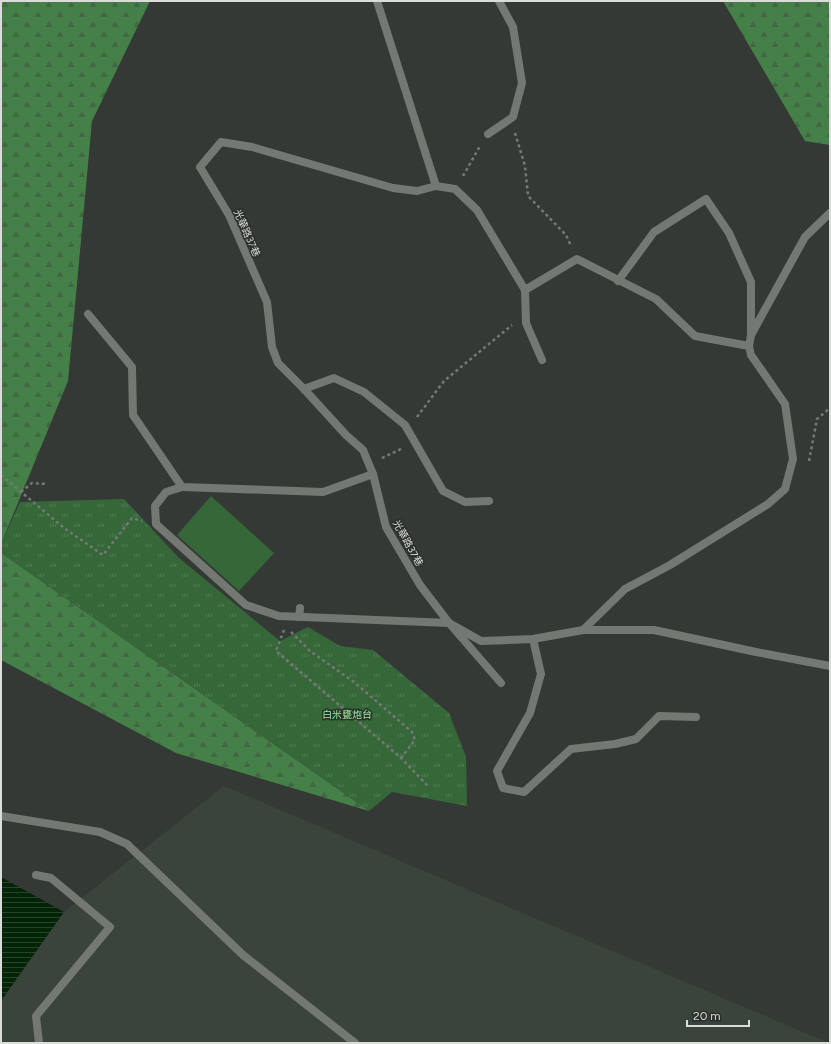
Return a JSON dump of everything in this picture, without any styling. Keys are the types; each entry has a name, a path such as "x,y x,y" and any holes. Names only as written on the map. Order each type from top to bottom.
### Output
{"street":[{"path":"377,1 436,186 455,189 477,210 524,290 526,323 542,360"},
{"path":"488,134 513,117 522,83 513,27 498,1"},
{"name":"光華路37巷","path":"436,186 417,191 393,188 252,147 220,142 200,167 229,215 267,302 272,347 278,363 346,435 363,450 373,474 386,527 420,585 450,623 502,682"},
{"path":"583,630 625,589 670,565 768,504 785,489 793,459 785,404 751,355 749,346 751,335 752,282 729,233 706,200 654,232 618,281"},
{"path":"751,335 805,237 830,213"},
{"path":"524,290 577,259 656,299 694,336 749,346"},
{"path":"88,314 132,367 133,415 182,487"},
{"path":"304,389 334,378 364,392 405,425 443,491 465,502 489,500"},
{"path":"373,474 323,492 182,487 166,492 154,506 156,524 246,605 279,616 450,623 482,641 533,639 583,630 654,630 830,666"},
{"path":"300,608 300,616"},
{"path":"533,639 540,674 530,713 497,771 503,788 524,792 571,749 615,744 636,739 659,716 696,717"},
{"path":"1,816 100,832 127,844 243,955 355,1043"},
{"path":"36,875 51,878 110,927 36,1016 39,1043"}],"path":[{"path":"513,117 516,141 525,166 528,196 566,235 577,259"},
{"path":"455,189 488,134"},
{"path":"407,430 444,381 526,314"},
{"path":"808,468 817,419 830,408"},
{"path":"369,464 415,442"},
{"path":"1,475 64,528 103,555 132,518 156,524"},
{"path":"21,492 32,483 47,484"},
{"path":"401,758 415,740 412,732 354,682 310,651 285,626 276,651 401,758 428,786"}],"shaded area":[{"path":"224,786 829,1043 1,1043 1,1001 64,912"},
{"path":"1,877 64,912 1,1001"}],"green space":[{"path":"1,1 150,1 92,121 68,381 1,544"},
{"path":"723,1 830,1 830,145 805,141"},
{"path":"211,496 274,553 239,591 177,535"},
{"name":"白米甕炮台","path":"124,499 179,558 280,641 308,627 340,646 373,650 449,713 466,757 467,806 392,792 369,811 1,553 1,544 20,502"},
{"path":"1,553 369,811 176,753 1,660"}]}
